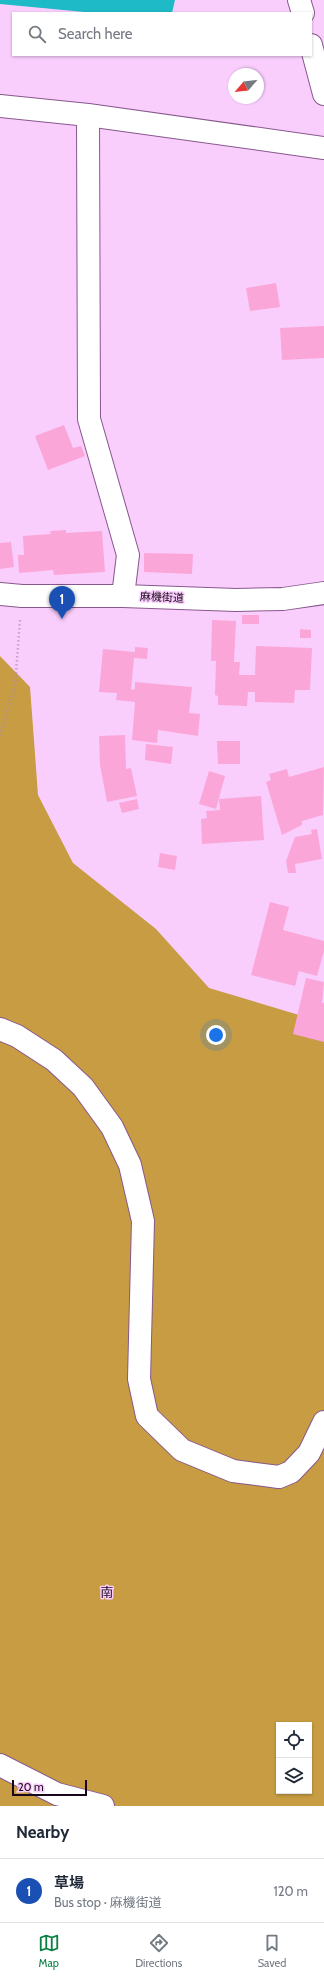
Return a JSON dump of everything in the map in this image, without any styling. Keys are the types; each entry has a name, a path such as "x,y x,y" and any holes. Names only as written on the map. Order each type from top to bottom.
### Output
{"street":[{"path":"299,0 303,12"},
{"path":"312,49 324,94"},
{"path":"0,106 88,115 324,148"},
{"path":"88,115 89,419 128,555 123,596"},
{"name":"麻機街道","path":"0,594 22,596 284,599 324,593"},
{"path":"0,1029 17,1036 54,1060 83,1087 112,1127 130,1165 142,1221 139,1379 147,1416 182,1450 233,1471 279,1477 291,1472 310,1453 324,1422"},
{"path":"0,1765 57,1794 103,1806"}],"path":[{"path":"0,735 15,686 22,596"}],"shaded area":[{"path":"0,0 175,0 172,12 84,12 0,4"},
{"path":"0,656 30,687 38,795 73,863 156,929 209,988 299,1015 324,1003 324,1806 0,1806"}],"building":[{"path":"276,283 280,307 250,311 246,288"},
{"path":"324,326 324,358 282,360 280,328"},
{"path":"64,425 73,448 81,446 85,456 48,470 35,436"},
{"path":"66,530 66,533 102,531 105,572 54,575 53,570 19,573 18,555 24,555 23,536 51,534 50,531"},
{"path":"11,542 14,567 0,569 0,543"},
{"path":"144,553 193,554 192,574 144,572"},
{"path":"242,615 259,615 259,624 242,624"},
{"path":"212,620 236,621 234,662 240,662 239,675 255,675 256,646 312,648 310,690 295,690 294,703 255,702 255,692 248,692 247,706 218,705 218,696 215,695 216,661 211,661"},
{"path":"300,629 311,630 311,638 300,638"},
{"path":"135,647 148,648 147,659 134,658 131,690 135,689 135,682 192,687 189,713 200,714 198,736 158,730 157,743 132,740 135,702 116,700 117,693 99,692 103,649 135,652"},
{"path":"125,735 126,769 131,768 137,796 107,802 100,765 99,736"},
{"path":"217,741 240,741 240,764 218,764"},
{"path":"146,744 173,747 171,764 145,760"},
{"path":"324,767 323,815 302,821 302,825 282,835 266,782 271,780 269,774 287,769 289,777"},
{"path":"209,771 225,776 216,809 199,804"},
{"path":"261,796 264,840 202,844 201,819 207,818 206,811 220,810 219,799"},
{"path":"137,799 139,809 122,813 119,803"},
{"path":"317,829 322,859 295,864 296,873 288,873 286,861 295,837 312,834 311,830"},
{"path":"160,853 177,856 175,870 158,867"},
{"path":"270,902 289,907 283,930 324,941 324,951 317,976 299,971 295,986 251,975"},
{"path":"306,978 324,982 322,1003 324,1003 324,1042 293,1034"}],"place":[{"name":"草場","path":"62,619"}],"district":[{"name":"南","path":"107,1592"}]}
